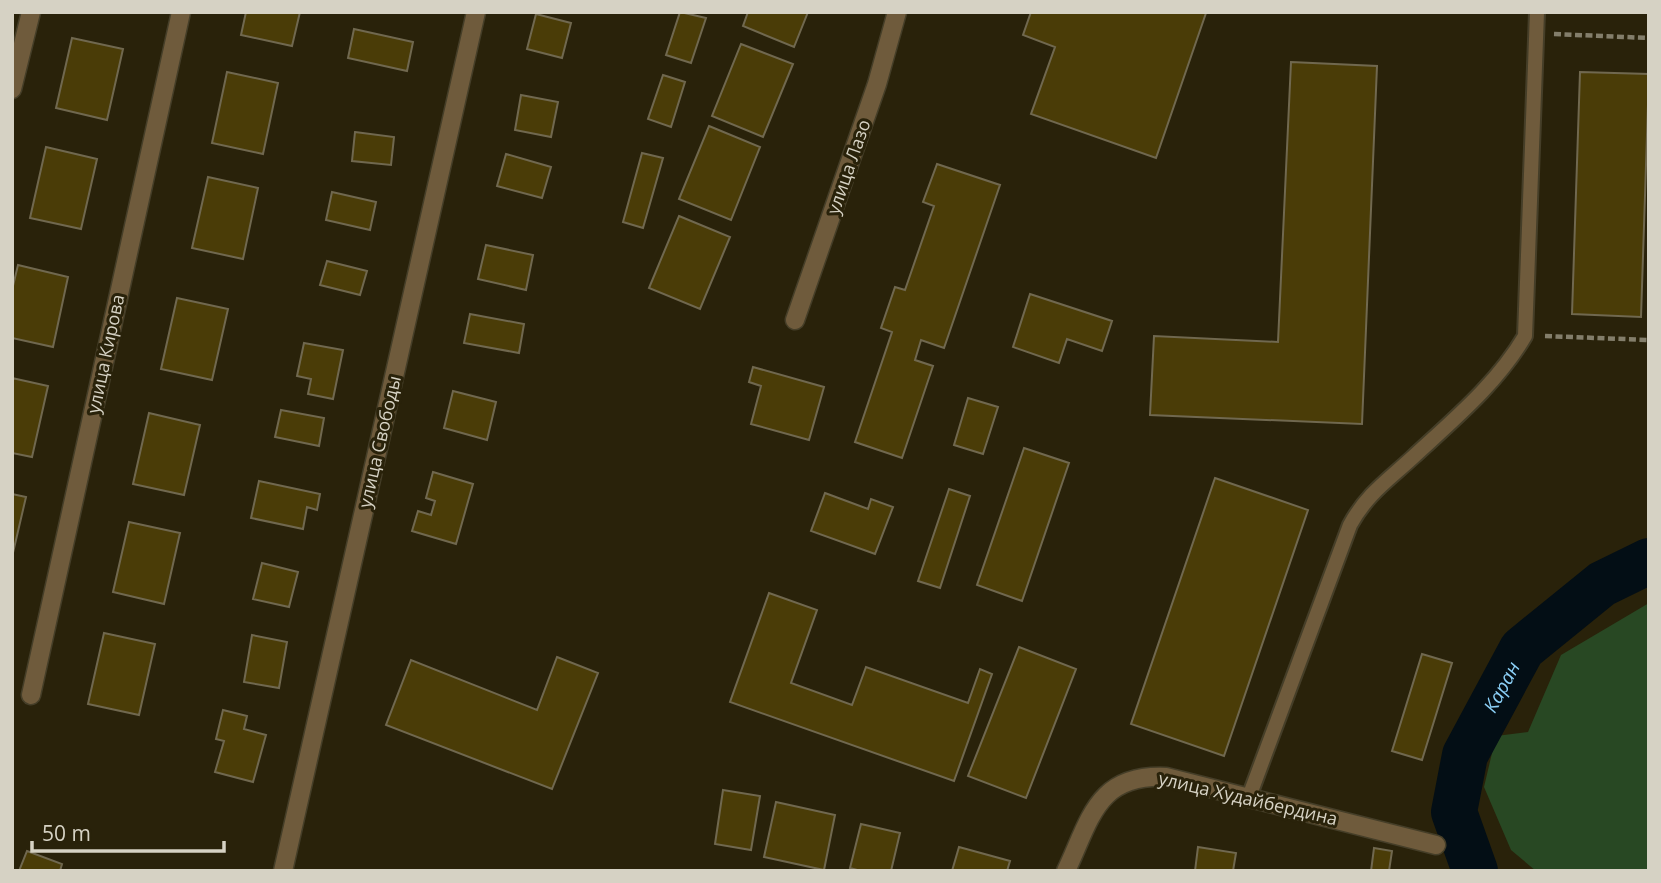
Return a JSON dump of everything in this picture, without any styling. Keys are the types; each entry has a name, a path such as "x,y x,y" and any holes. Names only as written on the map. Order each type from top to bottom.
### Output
{"street":[{"path":"12,89 31,12"},
{"name":"улица Кирова","path":"31,695 181,12"},
{"name":"улица Свободы","path":"283,871 476,12"},
{"name":"улица Лазо","path":"795,320 877,84 897,12"},
{"name":"улица Худайбердина","path":"1066,871 1098,803 1109,791 1125,781 1146,776 1167,777 1436,845"}],"lane":[{"path":"1249,797 1350,525 1357,513 1376,488 1480,396 1506,365 1525,336 1536,12"}],"path":[{"path":"1536,34 1649,37"},
{"path":"1525,336 1649,340"}],"green space":[{"path":"1649,603 1649,871 1536,871 1511,850 1484,787 1496,736 1528,732 1561,655"}],"building":[{"path":"246,12 300,12 292,46 241,35"},
{"path":"680,12 706,18 691,63 666,55"},
{"path":"748,12 808,12 794,47 743,26"},
{"path":"1031,12 1206,13 1156,158 1031,114 1055,47 1023,35"},
{"path":"536,14 571,23 562,58 527,49"},
{"path":"354,29 413,42 407,71 348,58"},
{"path":"72,38 123,49 107,120 56,108"},
{"path":"741,44 793,64 763,137 712,116"},
{"path":"1291,62 1377,66 1362,424 1150,415 1154,336 1278,342"},
{"path":"227,72 278,83 263,154 212,143"},
{"path":"1580,72 1649,74 1641,317 1572,314"},
{"path":"663,75 685,82 671,127 648,119"},
{"path":"521,95 558,102 551,137 515,130"},
{"path":"709,126 760,147 731,220 679,199"},
{"path":"355,132 394,137 391,165 352,161"},
{"path":"46,147 97,159 81,229 30,218"},
{"path":"642,153 663,158 643,228 623,222"},
{"path":"506,154 551,167 542,198 497,186"},
{"path":"937,164 1000,185 944,348 921,340 915,360 933,366 902,458 855,442 892,332 881,328 895,287 905,290 934,206 923,202"},
{"path":"208,177 258,188 243,259 192,248"},
{"path":"332,192 376,202 370,230 326,220"},
{"path":"679,216 730,237 700,309 649,288"},
{"path":"486,245 533,255 526,290 478,279"},
{"path":"327,261 367,271 360,295 320,285"},
{"path":"18,265 68,277 53,347 12,338 12,290"},
{"path":"1030,294 1112,321 1102,351 1067,339 1059,363 1013,347"},
{"path":"177,298 228,309 212,380 161,369"},
{"path":"470,314 524,324 519,353 464,343"},
{"path":"304,343 343,350 333,399 308,394 311,379 297,376"},
{"path":"753,367 824,387 809,440 751,424 761,386 749,382"},
{"path":"12,378 48,386 32,457 12,453"},
{"path":"453,391 496,402 487,440 444,428"},
{"path":"968,398 998,407 983,454 954,445"},
{"path":"281,410 324,418 319,446 275,437"},
{"path":"149,413 200,425 184,495 133,484"},
{"path":"1024,448 1069,463 1022,601 977,585"},
{"path":"433,472 473,484 456,544 412,531 418,511 431,515 435,501 426,498"},
{"path":"1215,478 1308,510 1224,756 1131,724"},
{"path":"259,481 320,494 317,510 307,507 303,529 251,518"},
{"path":"949,489 970,496 940,588 918,581"},
{"path":"825,493 868,509 871,499 893,507 875,554 811,531"},
{"path":"12,494 26,497 12,557"},
{"path":"129,522 180,533 164,604 113,592"},
{"path":"262,563 298,572 289,607 253,599"},
{"path":"769,593 817,610 791,683 852,705 866,667 968,703 980,669 992,674 954,781 730,702"},
{"path":"104,633 155,644 139,715 88,704"},
{"path":"252,635 287,642 279,688 244,682"},
{"path":"1019,647 1076,669 1026,798 968,776"},
{"path":"1422,654 1452,663 1422,760 1392,751"},
{"path":"557,657 598,673 552,789 386,725 411,660 537,710"},
{"path":"223,710 247,716 244,729 266,735 253,782 215,772 224,741 216,739"},
{"path":"723,790 760,796 751,850 715,844"},
{"path":"776,802 835,815 824,870 764,857"},
{"path":"861,824 900,833 891,871 861,871 850,868"},
{"path":"959,847 1010,861 1007,871 952,871"},
{"path":"1198,847 1236,853 1233,871 1195,871"},
{"path":"1374,848 1392,851 1389,871 1371,871"},
{"path":"27,851 62,864 60,871 19,871"}],"waterway":[{"name":"Каран","path":"1475,871 1454,812 1465,755 1522,649 1602,584 1649,561"}]}
